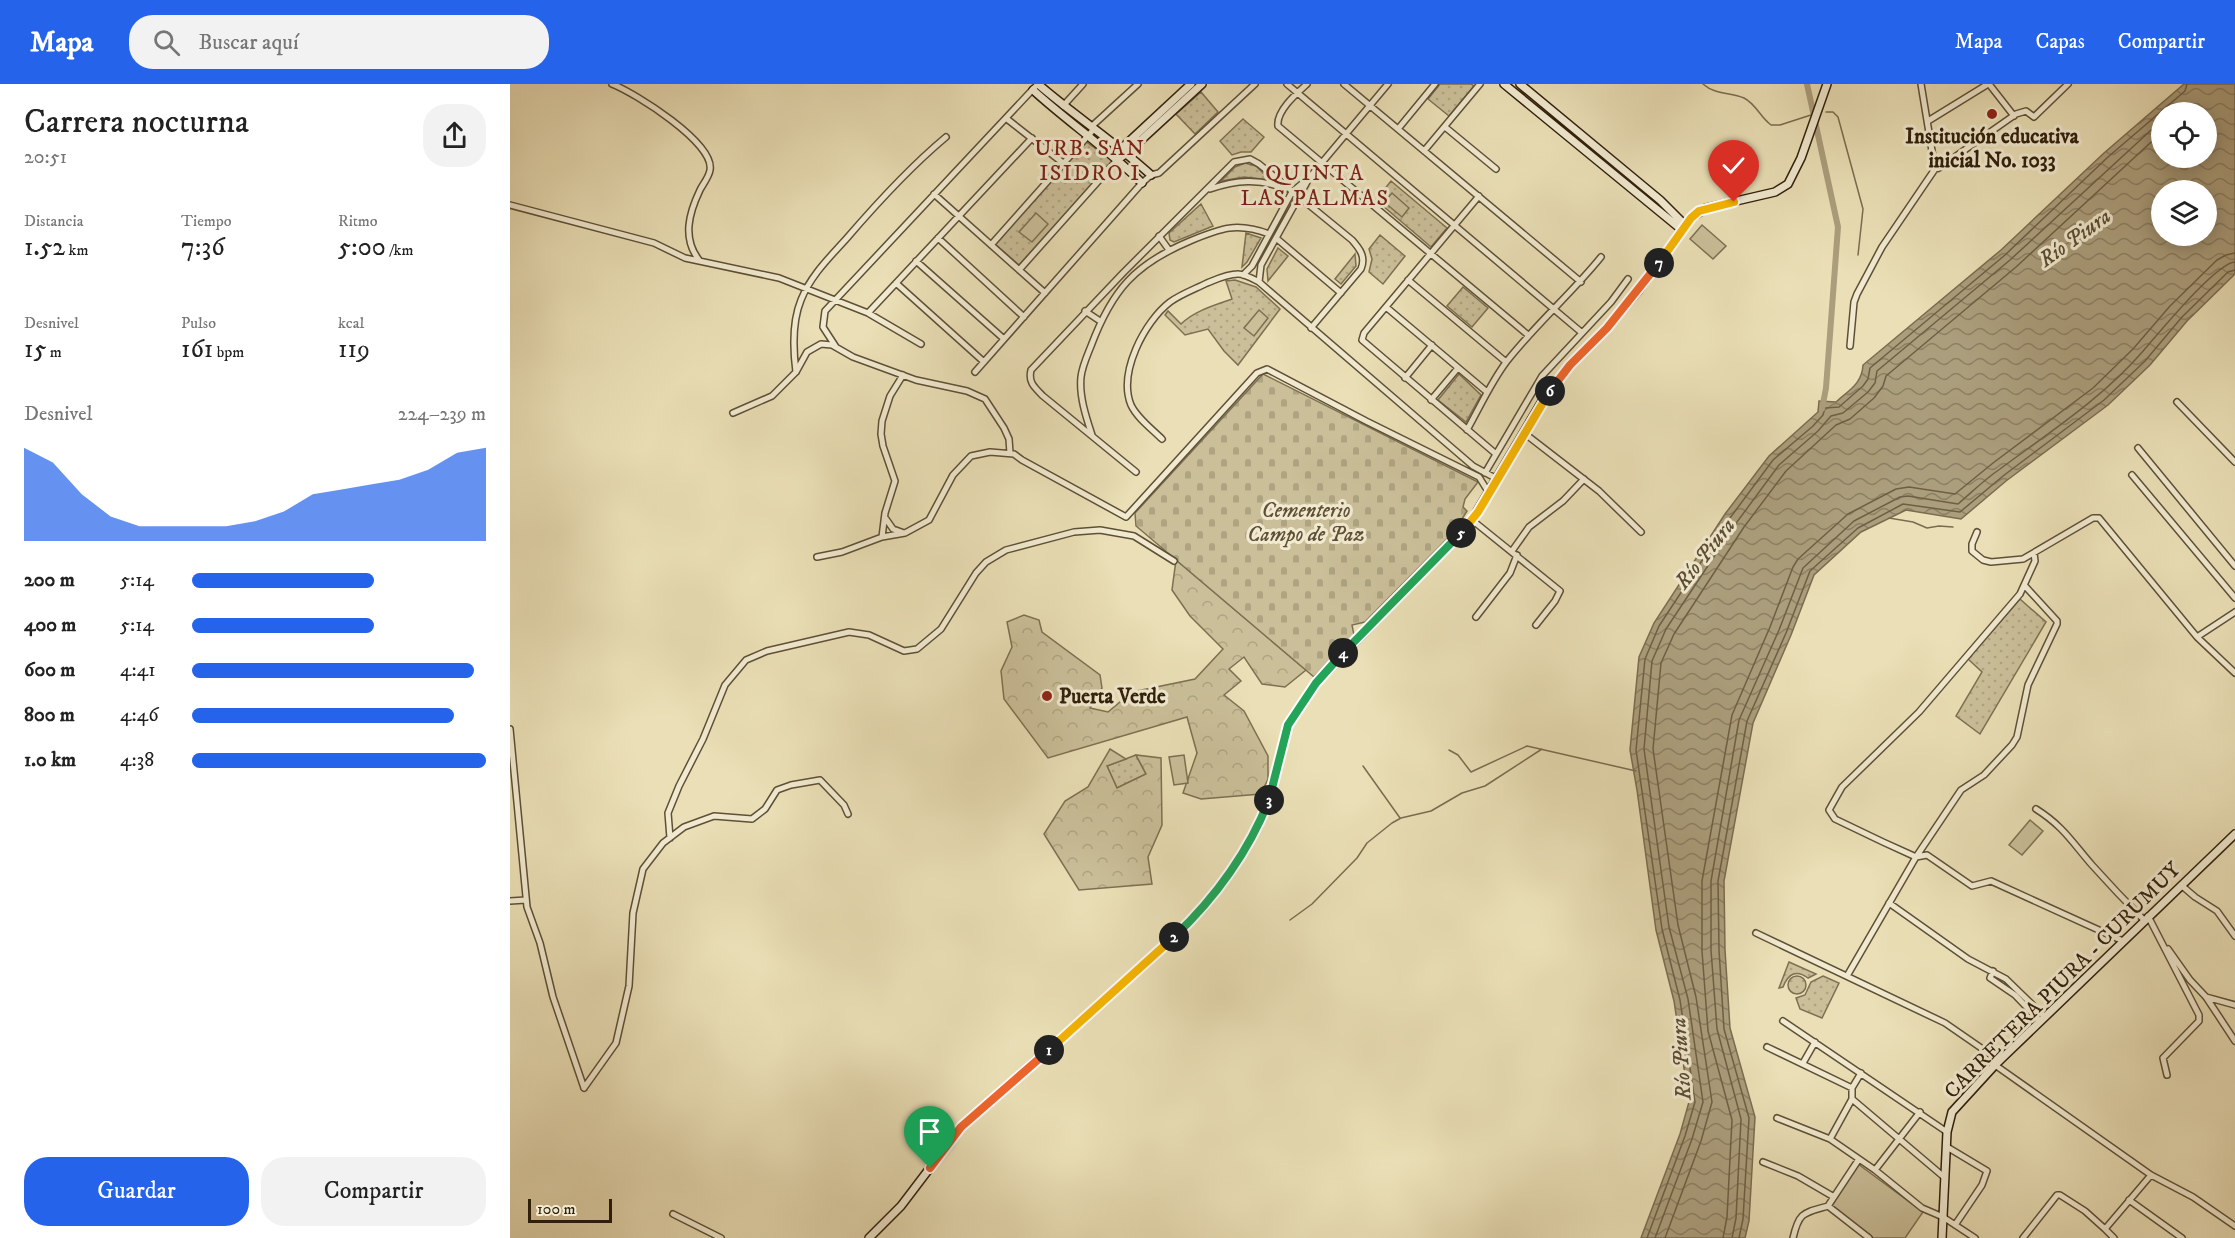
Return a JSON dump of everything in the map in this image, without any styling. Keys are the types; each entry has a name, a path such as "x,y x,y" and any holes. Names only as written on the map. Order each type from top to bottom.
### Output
{"main road":[{"path":"1118,159 1191,84"},
{"path":"1124,151 1202,84"},
{"path":"1504,84 1684,228"},
{"path":"1520,84 1660,200 1684,228"},
{"path":"869,1238 896,1212 961,1127 1146,963 1203,908 1229,875 1258,826 1272,789 1288,725 1327,670 1472,520 1544,398 1638,291 1691,218 1706,208 1775,192 1794,177 1827,84"},
{"path":"1036,86 1124,151 1151,175"},
{"path":"1036,86 1061,115 1118,159 1142,183"},
{"name":"CARRETERA PIURA - CURUMUY","path":"1942,1238 1947,1132 1952,1113 1998,1063 2235,834"}],"street":[{"path":"612,84 664,115 693,138 709,158 710,172 692,207 689,223 690,241 699,261"},
{"path":"1064,106 1083,84"},
{"path":"991,245 1093,128 1138,84"},
{"path":"975,372 1142,183 1151,175 1159,173 1255,84"},
{"path":"1287,84 1581,332"},
{"path":"1307,84 1277,120 1277,124 1528,335"},
{"path":"1344,84 1581,282"},
{"path":"1259,282 1261,265 1309,178 1388,84"},
{"path":"1398,129 1435,84"},
{"path":"1424,151 1480,84"},
{"path":"1922,84 1935,169"},
{"path":"1928,121 1989,84 2014,116"},
{"path":"1850,346 1854,302 1857,294 1882,247 1935,169 1940,168 2014,116 2026,111 2034,117 2068,84"},
{"path":"836,347 823,327 823,315 1036,86"},
{"path":"1007,118 1063,163"},
{"path":"1445,127 1496,169"},
{"path":"796,372 794,334 800,300 817,269 870,211 946,137"},
{"path":"868,313 1032,138"},
{"path":"1019,270 1118,159"},
{"path":"1137,472 1043,396 1032,385 1029,378 1034,364 1234,162 1245,159 1259,164 1352,240 1361,251 1364,264 1361,269 1311,328"},
{"path":"1243,275 1252,266 1292,192 1309,178"},
{"path":"1206,190 1230,182 1256,181 1292,192"},
{"path":"934,194 1045,293"},
{"path":"1479,196 1364,333 1362,340 1496,454"},
{"path":"510,206 654,243 684,258 779,278 868,313 921,344"},
{"path":"1093,436 1084,411 1080,383 1084,366 1109,304 1129,279 1148,262 1169,250 1225,228 1248,227 1269,234"},
{"path":"1159,236 1169,250"},
{"path":"938,238 1024,317"},
{"path":"1276,238 1341,293"},
{"path":"1467,430 1506,362 1528,335 1581,282 1601,256"},
{"path":"916,261 1004,339"},
{"path":"1162,439 1132,406 1127,387 1130,366 1148,326 1161,310 1180,296 1227,275 1243,275 1259,282 1473,466 1497,479"},
{"path":"1485,473 1538,382 1581,332 1611,302 1628,279"},
{"path":"1408,280 1506,362"},
{"path":"896,283 984,362"},
{"path":"1386,307 1487,392"},
{"path":"1086,311 1101,321"},
{"path":"733,413 772,396 796,372 807,352 821,344 836,347 853,357 903,375 967,391 985,399 1005,428 1010,453"},
{"path":"1405,378 1432,345"},
{"path":"1431,400 1458,368"},
{"path":"818,557 842,552 882,537 905,533 929,520 953,475 971,456 990,452 1019,456 1022,460 1126,517 1257,374 1267,369 1366,422 1479,477 1489,493"},
{"path":"882,537 895,480 883,446 882,421 890,396 903,375"},
{"path":"2176,402 2235,462"},
{"path":"1524,433 1599,491 1641,532"},
{"path":"2138,448 2235,566"},
{"path":"2132,475 2235,598"},
{"path":"1512,550 1529,527 1563,501 1584,479"},
{"path":"885,518 893,529 905,533"},
{"path":"1977,532 1972,551 1983,560 1991,562 2023,559 2093,518 2099,518 2197,637 2235,673"},
{"path":"1472,520 1560,591 1536,625"},
{"path":"670,838 668,813 679,786 708,729 725,685 746,660 767,651 849,632 869,635 904,651 917,648 941,629 986,562 1006,550 1074,532 1100,530 1134,536 1174,561"},
{"path":"2034,553 2035,561 2025,586 1919,712 1842,787 1830,807 1831,814 1835,819 1916,857 1927,855 1972,886 1992,881 2123,941"},
{"path":"1476,617 1510,573 1518,555"},
{"path":"1846,976 1916,857 1961,790 1984,775 2017,736 2028,685 2057,624 2025,586"},
{"path":"2197,637 2235,612"},
{"path":"510,729 526,900 540,943 553,997 584,1088 616,1043 629,986 633,912 644,869 663,843 684,827 714,816 752,819 765,809 777,790 820,780 844,805 848,814"},
{"path":"2036,809 2052,819 2068,834 2090,863 2146,918 2184,972 2206,997 2235,1041"},
{"path":"2181,885 2217,911 2235,936"},
{"path":"510,901 526,900"},
{"path":"1889,903 1968,959 1993,971 2043,1019"},
{"path":"1756,933 1945,1023 2151,1175 2193,1197 2235,1226"},
{"path":"2157,933 2199,1015 2199,1021 2163,1058 2167,1075"},
{"path":"2206,997 2235,1005"},
{"path":"1783,1021 1947,1132"},
{"path":"1803,1064 1815,1042"},
{"path":"1767,1047 1852,1088"},
{"path":"1830,1139 1852,1099 1852,1088 1861,1073"},
{"path":"1852,1099 1944,1177"},
{"path":"1875,1170 1920,1112"},
{"path":"1777,1118 1830,1139 1875,1170 1922,1208 1942,1217 1975,1238"},
{"path":"1947,1147 1988,1171 1982,1185 1955,1225"},
{"path":"1793,1238 1799,1217 1807,1211 1828,1206 1859,1160"},
{"path":"1763,1162 1798,1176 1834,1197"},
{"path":"2105,1229 2151,1175"},
{"path":"2023,1238 2057,1195 2085,1211 2114,1238"},
{"path":"2129,1200 2182,1238"},
{"path":"1828,1206 1869,1238"},
{"path":"673,1214 721,1238"}],"green space":[{"path":"1440,84 1471,84 1474,86 1449,116 1428,99"},
{"path":"1201,92 1218,112 1195,134 1176,114"},
{"path":"1520,93 1533,97 1658,201 1674,220"},
{"path":"1243,119 1264,137 1251,152 1232,155 1220,141"},
{"path":"1085,141 1113,161 1019,265 995,244"},
{"path":"1245,163 1256,166 1270,180 1244,177 1221,181 1235,167"},
{"path":"1391,181 1447,228 1431,247 1376,200"},
{"path":"1392,193 1409,208 1402,217 1384,202"},
{"path":"1201,204 1213,226 1174,242 1170,240 1169,233"},
{"path":"1036,213 1048,224 1032,242 1019,232"},
{"path":"1702,225 1726,246 1713,259 1690,239"},
{"path":"1246,233 1261,238 1242,267"},
{"path":"1380,235 1405,256 1383,284 1369,272 1372,259 1369,249"},
{"path":"1278,248 1288,256 1268,281 1267,269"},
{"path":"1355,254 1356,266 1341,284 1335,279"},
{"path":"1235,280 1256,287 1280,309 1238,365 1208,329 1185,335 1165,315 1168,311 1181,324 1198,312 1232,299 1226,281"},
{"path":"1463,287 1488,308 1472,327 1447,306"},
{"path":"1259,310 1268,318 1254,336 1244,328"},
{"name":"Cementerio Campo de Paz","path":"1263,374 1478,482 1465,499 1463,507 1467,511 1453,533 1365,622 1352,625 1354,635 1314,677 1136,526 1135,513"},
{"path":"1459,374 1481,395 1466,422 1438,400"},
{"path":"1176,560 1306,670 1285,687 1262,684 1244,657 1229,669 1241,681 1224,695 1244,711 1268,756 1268,779 1261,794 1201,799 1183,793 1197,753 1187,717 1048,758 1004,699 1001,671 1012,647 1007,622 1024,615 1039,620 1042,632 1100,675 1102,688 1090,708 1108,712 1132,692 1195,679 1223,649 1190,616 1172,590"},
{"path":"2020,599 2046,622 1980,734 1956,716 1982,672 1968,659"},
{"path":"1110,749 1126,759 1107,766 1117,788 1146,774 1136,755 1161,758 1162,825 1148,857 1152,884 1079,890 1044,834 1065,801 1088,787"},
{"path":"1136,755 1146,774 1117,788 1107,766"},
{"path":"1184,755 1188,783 1174,785 1169,757"},
{"path":"2030,820 2043,831 2022,855 2009,845"},
{"path":"1789,962 1816,974 1808,978 1804,975 1793,974 1783,987 1779,988"},
{"path":"1797,976 1803,979 1806,985 1803,991 1797,994 1791,991 1788,985 1791,979"},
{"path":"1823,976 1839,983 1822,1018 1800,1009 1796,998 1805,995 1811,982"},
{"path":"1858,1164 1923,1212 1905,1238 1873,1238 1831,1207"}],"water":[{"name":"Río Piura","path":"2184,84 2235,84 2235,274 2187,321 2150,365 2108,405 2006,481 1961,519 1906,510 1861,532 1814,575 1753,723 1724,881 1725,950 1730,1028 1755,1117 1749,1221 1745,1238 1641,1238 1680,1134 1689,1102 1674,1001 1656,930 1630,750 1639,657 1654,623 1725,514 1769,456 1818,412 1819,401 1836,402 1857,382 1863,365 2001,250 2104,153 2151,112 2151,168 2217,168 2217,102 2163,102"}],"waterway":[{"path":"1703,84 1712,90 1744,98 1771,125 1780,125 1814,114"},
{"path":"1807,84 1838,227 1826,388 1822,409"},
{"path":"1826,112 1833,112 1838,117 1863,209 1858,255"},
{"path":"1889,518 1913,522 1927,528 1953,527"},
{"path":"1449,750 1458,755 1471,772 1527,746 1636,771"},
{"path":"1290,920 1312,904 1357,858 1367,843 1392,823 1401,818 1431,811 1462,793 1485,786 1542,749"},
{"path":"1363,766 1400,818"}],"place":[{"name":"Institución educativa inicial No. 1033","path":"1992,114"},
{"name":"Puerta Verde","path":"1047,696"}],"district":[{"name":"URB. SAN ISIDRO I","path":"1090,160"},
{"name":"QUINTA LAS PALMAS","path":"1315,184"}],"route":[{"path":"930,1168 961,1127 1146,963 1203,908 1229,875 1258,826 1272,789 1288,725 1316,683 1472,520 1544,398 1570,365 1607,328 1638,291 1691,218 1706,208 1734,202"}]}
